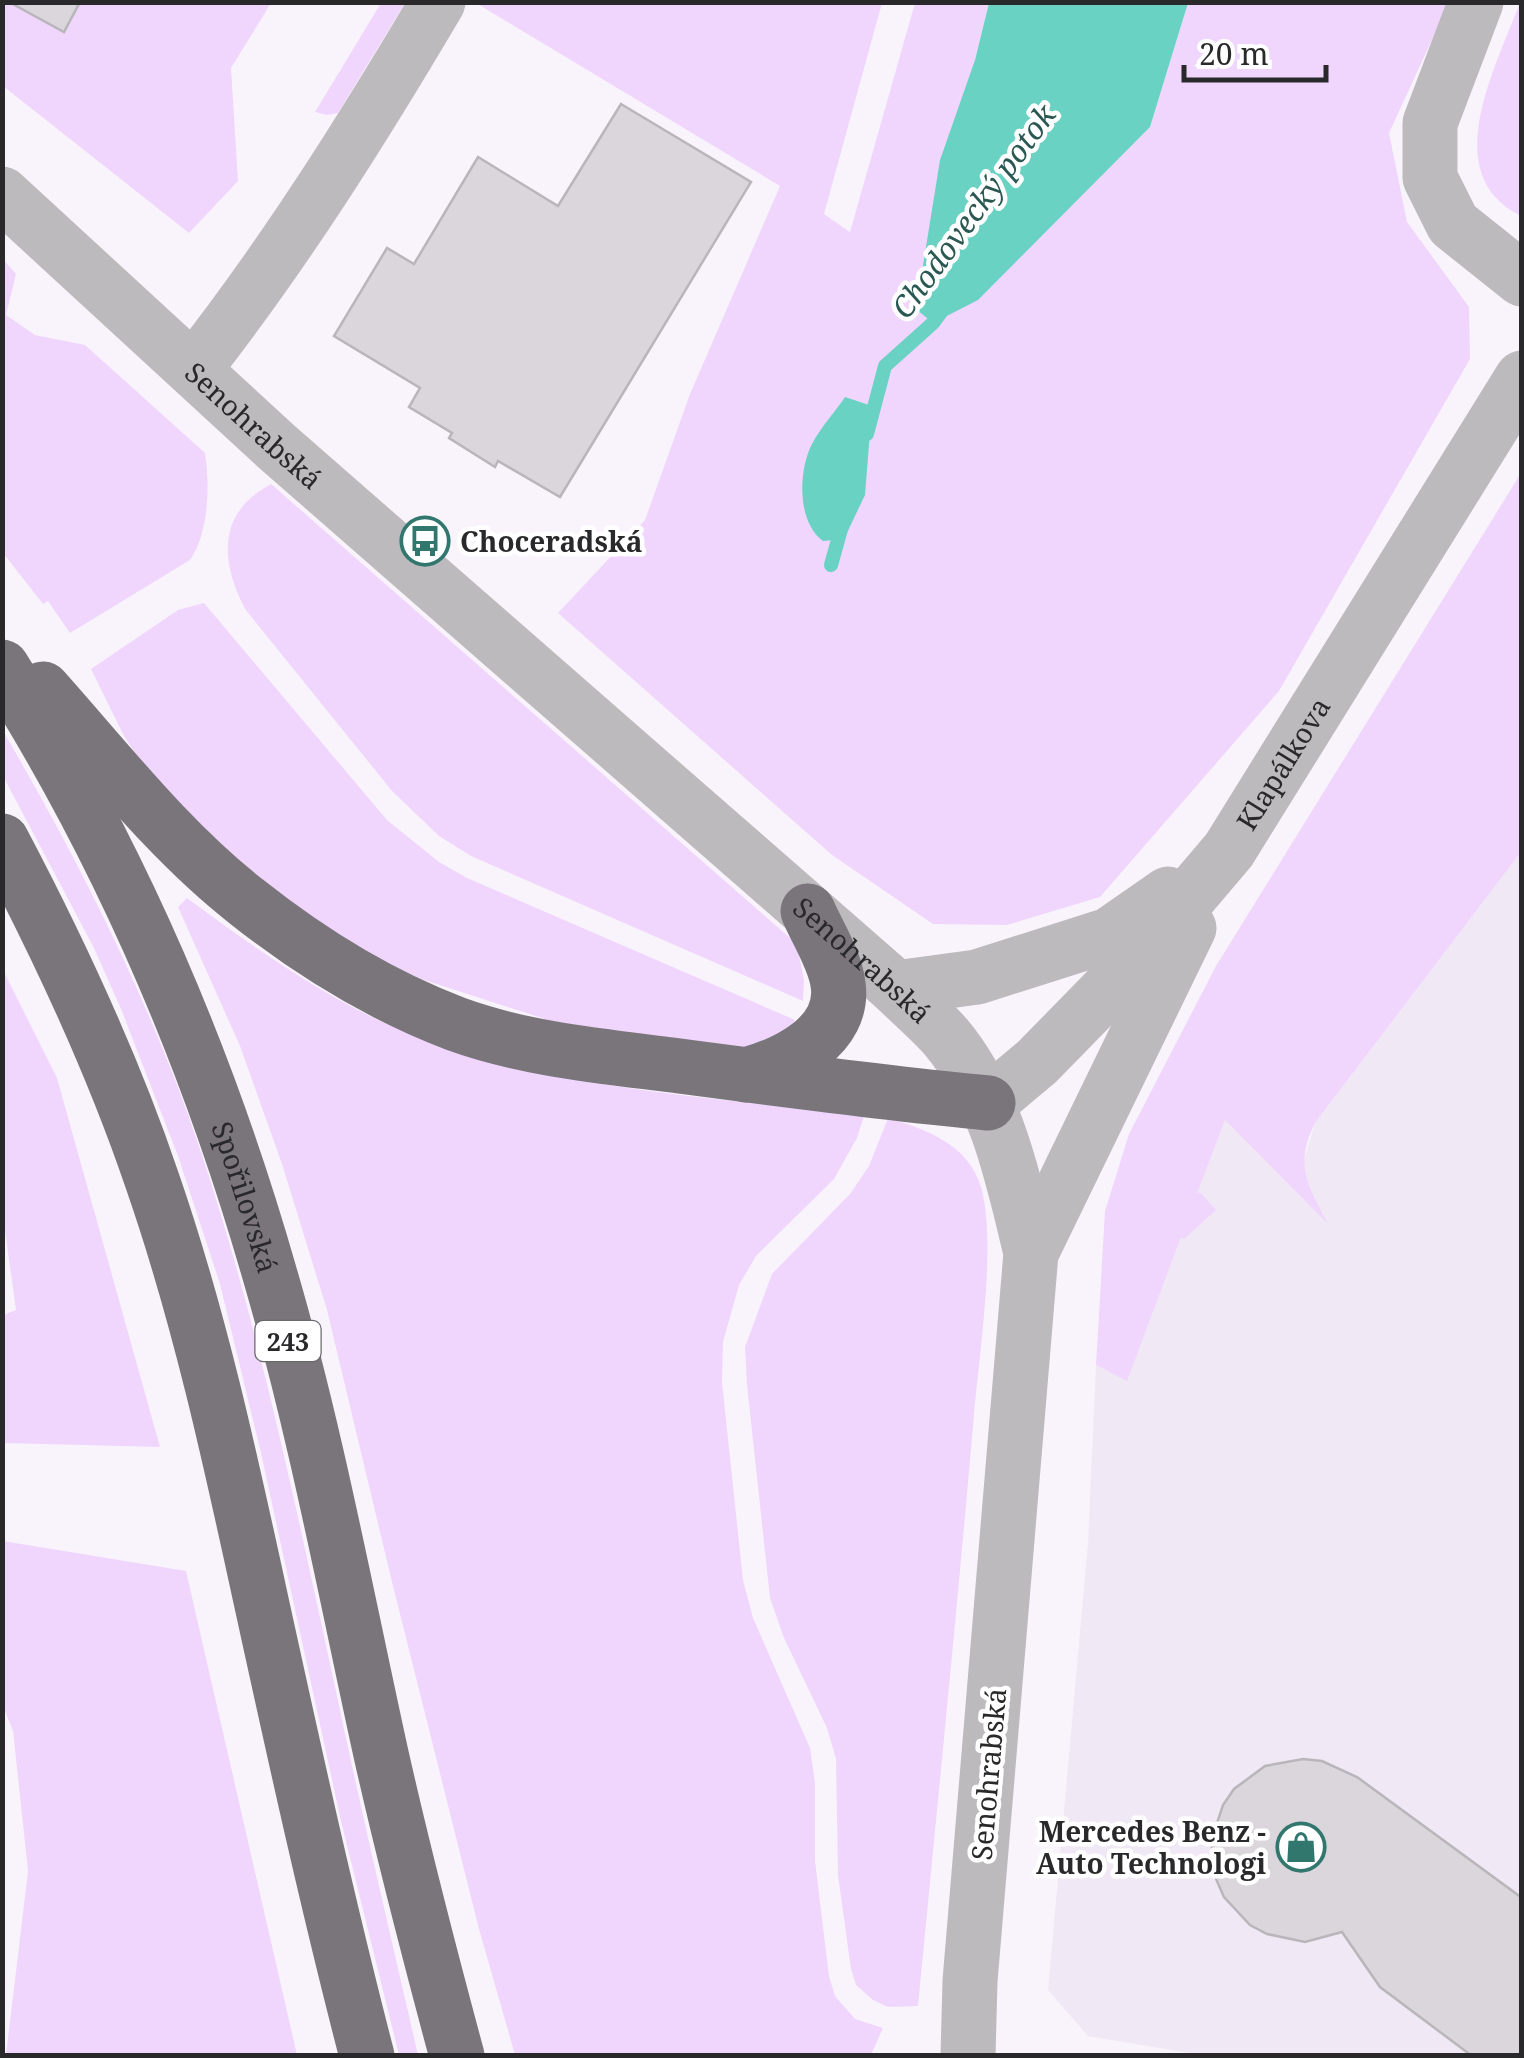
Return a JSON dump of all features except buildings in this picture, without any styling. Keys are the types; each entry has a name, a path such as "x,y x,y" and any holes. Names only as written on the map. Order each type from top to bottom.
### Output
{"highway":[{"path":"2,644 213,874 248,904 341,967 405,1001 489,1035 572,1052 988,1103"},
{"name":"Spořilovská","path":"2,667 70,786 146,936 192,1043 238,1169 289,1346 391,1796 458,2056"},
{"path":"2,840 58,946 103,1048 173,1243 223,1432 368,2056"},
{"path":"746,1075 804,1051 828,1022 836,1005 837,977 808,912"}],"street":[{"path":"194,369 242,308 359,135 438,2"},
{"path":"1476,2 1430,123 1430,178 1453,224 1522,279"},
{"name":"Senohrabská","path":"2,194 277,447 896,988 947,1038 988,1103 1014,1180 1031,1252 970,1981 968,2056"},
{"name":"Klapálkova","path":"988,1103 1037,1062 1128,969 1229,850 1522,378"},
{"path":"896,988 977,977 1110,935 1229,850"},
{"path":"1031,1252 1229,850"}],"shaded area":[{"path":"1520,2 1521,216 1496,197 1482,174 1477,147 1488,87"},
{"path":"2,3 9,3 63,32 80,3 271,3 231,68 238,181 189,233 3,86"},
{"path":"381,3 405,3 338,113 315,112"},
{"path":"476,3 882,3 824,214 850,232 915,3 989,3 975,60 933,323 978,299 1150,127 1188,3 1449,3 1389,133 1407,222 1469,307 1470,359 1279,691 1100,897 1007,925 933,924 832,855 558,613 645,520 690,394 780,186"},
{"path":"3,259 16,274 6,315 35,335 85,345 205,453 206,508 201,536 190,560 70,633 48,601 43,604 3,553"},
{"path":"1521,473 1521,852 1315,1123 1305,1151 1306,1175 1328,1224 1225,1120 1197,1194 1200,1192 1216,1210 1184,1239 1181,1237 1127,1381 1096,1365 1105,1211 1129,1134 1216,966"},
{"path":"271,484 797,944 804,981 803,1001 471,856 439,836 392,791 245,609 237,591 228,556 232,523 253,496"},
{"path":"204,603 387,820 439,862 467,878 795,1020 788,1031 756,1051 645,1038 548,1020 418,978 358,948 285,901 161,796 123,734 91,669 178,610"},
{"path":"2,729 86,883 137,989 182,1097 222,1218 275,1418 418,2055 399,2055 341,1821 220,1284 178,1156 121,1009 94,948 3,776"},
{"path":"1521,852 1521,2055 1202,2055 1088,2036 1048,1990 1088,1543 1096,1365 1127,1380 1225,1119 1325,1220 1306,1182 1303,1163 1315,1123"},
{"path":"187,898 275,961 339,1000 437,1044 489,1060 595,1083 865,1113 857,1138 834,1179 756,1256 739,1285 723,1342 722,1382 743,1580 753,1618 810,1748 815,1783 815,1861 829,1976 835,1996 855,2019 883,2028 871,2055 515,2055 479,1929 327,1310 240,1046 178,907"},
{"path":"3,970 57,1078 160,1447 3,1443 3,1315 16,1310 2,1209"},
{"path":"888,1118 944,1141 975,1172 985,1210 987,1267 918,2006 888,2007 856,1985 851,1969 838,1875 836,1759 827,1728 784,1638 770,1598 745,1347 772,1274 850,1194 869,1166"},
{"path":"3,1541 186,1571 297,2055 6,2055 28,1871 13,1731 3,1706"}],"water":[{"path":"989,3 1188,3 1150,127 978,300 933,323 916,309 940,160 975,60"},
{"path":"845,397 872,406 865,495 844,539 823,541 808,522 804,509 804,468 816,438"}],"waterway":[{"name":"Chodovecký potok","path":"867,434 885,366 944,308"},
{"name":"Chodovecký potok","path":"831,565 843,522"}],"place":[{"name":"Choceradská","path":"425,541"},
{"name":"Mercedes Benz - Auto Technologi","path":"1301,1847"}]}
